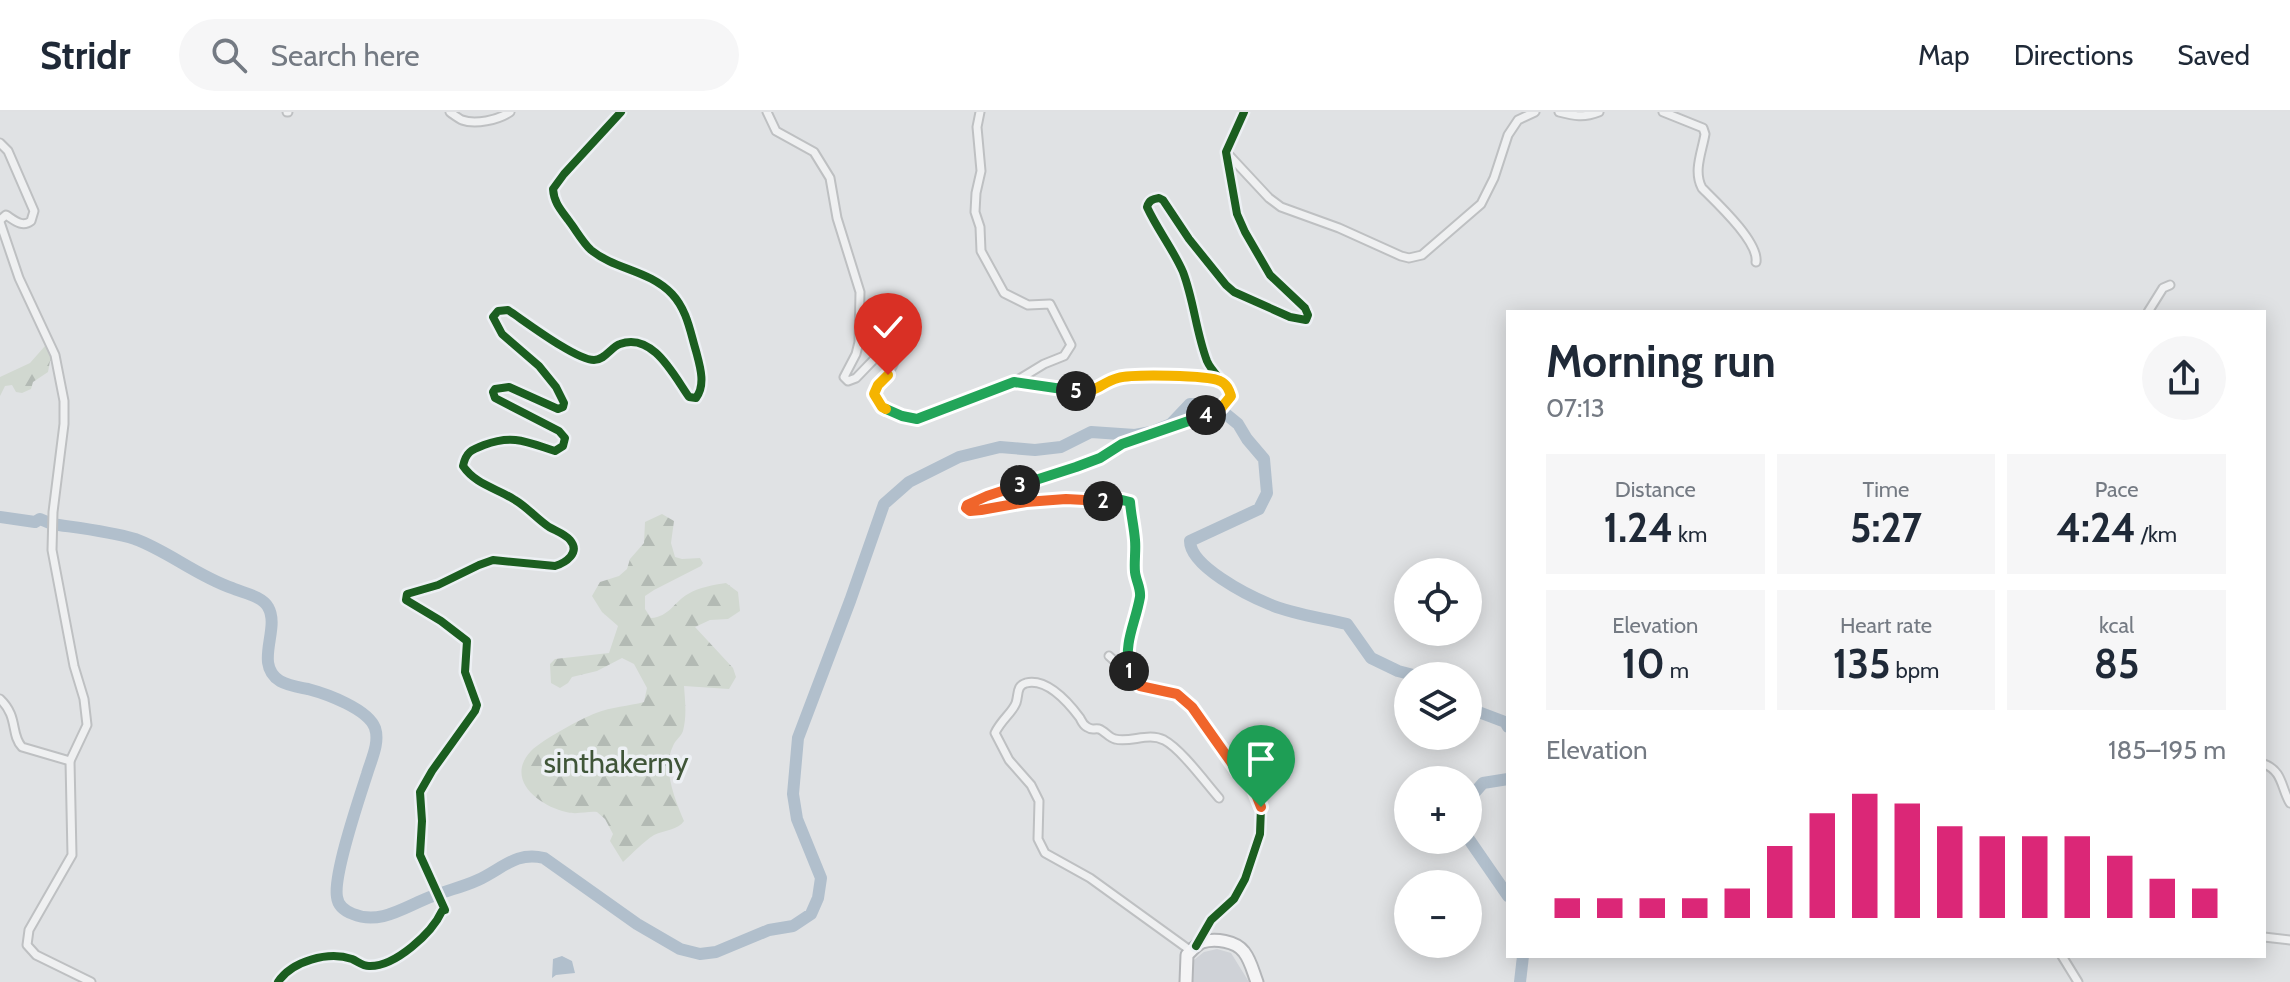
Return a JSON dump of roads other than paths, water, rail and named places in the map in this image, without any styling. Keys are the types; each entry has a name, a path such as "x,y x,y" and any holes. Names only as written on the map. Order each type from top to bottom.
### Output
{"highway":[{"path":"1186,982 1187,955 1193,948 1212,941 1235,944 1243,950 1257,982"}],"street":[{"path":"450,112 463,121 487,120 510,112"},
{"path":"278,982 288,970 322,956 351,958 368,966 391,961 422,937 445,910 419,848 422,821 420,792 477,705 465,672 467,641 441,621 410,604 406,600 407,594 438,585 493,560 555,566 571,558 573,552 569,539 517,500 470,477 463,466 465,455 472,449 500,439 517,439 555,451 563,446 565,438 559,431 495,398 495,389 509,387 558,409 564,403 539,366 502,334 493,317 498,311 508,310 572,351 593,360 600,359 621,343 644,345 660,355 689,397 696,398 701,392 698,360 688,321 672,294 654,279 591,250 554,200 553,189 564,174 621,112"},
{"path":"767,112 776,131 814,152 830,178 837,218 860,292 859,342 845,373 845,380 856,378 884,349 894,348 896,360 874,394 882,407 917,419 1014,382 1064,356 1071,345 1050,304 1028,305 1004,293 981,251 980,227 975,212 981,171 977,127 980,112"},
{"path":"1129,674 1126,653 1141,593 1135,572 1130,502 1066,499 970,511 966,508 987,496 1076,467 1100,458 1122,444 1214,412 1231,396 1208,362 1189,290 1181,268 1147,207 1150,201 1163,200 1189,239 1234,292 1306,320 1308,315 1305,308 1270,275 1245,232 1234,201 1226,152 1244,112"},
{"path":"1226,152 1281,207 1409,258 1422,255 1481,204 1494,178 1508,135 1518,120 1535,112"},
{"path":"1559,112 1577,117 1599,112"},
{"path":"1663,112 1703,128 1705,134 1698,180 1748,239 1757,255 1756,262"},
{"path":"0,143 8,151 34,211 27,225 6,215 0,221 19,278 55,355 64,401 52,550 87,725 70,761 72,855 29,930 27,945 36,955 91,982"},
{"path":"2149,310 2163,288 2170,285"},
{"path":"1014,382 1089,392 1123,377 1174,376 1220,381"},
{"path":"1109,656 1140,686 1177,694 1192,707 1238,772 1253,787 1261,807 1260,834 1245,879 1234,899 1211,920 1193,948 1090,878 1045,853 1038,839 1039,801 1031,785 1009,760 995,733 1017,700 1018,688 1022,684 1036,682 1052,688 1089,729 1100,729 1115,739 1152,737 1164,740 1219,798"},
{"path":"0,699 11,712 17,742 22,747 70,761"},
{"path":"2266,765 2281,777 2285,796 2290,803"},
{"path":"2266,937 2290,940"},
{"path":"2063,958 2078,982"}],"water":[{"path":"562,956 572,961 575,973 552,978 553,959"}],"waterway":[{"path":"0,517 35,522 40,519 52,524 135,539 219,583 257,597 268,607 271,616 268,656 272,674 287,684 346,703 371,721 375,728 374,751 337,886 337,897 345,910 363,917 384,916 478,880 517,859 534,856 544,858 637,924 680,949 700,954 716,952 769,930 793,926 811,914 818,898 821,878 797,819 793,794 798,738 884,504 909,482 959,457 1000,447 1035,450 1061,447 1091,432 1135,435 1151,432 1171,424 1190,404 1216,406 1238,424 1264,459 1267,493 1259,509 1190,541 1192,551 1209,570 1247,594 1297,613 1347,624 1371,658 1394,669"},
{"path":"1482,713 1506,724"},
{"path":"1482,784 1506,779"},
{"path":"1479,854 1506,893"},
{"path":"1520,982 1523,958"}],"park label":[{"name":"sinthakerny","path":"616,762"}]}
